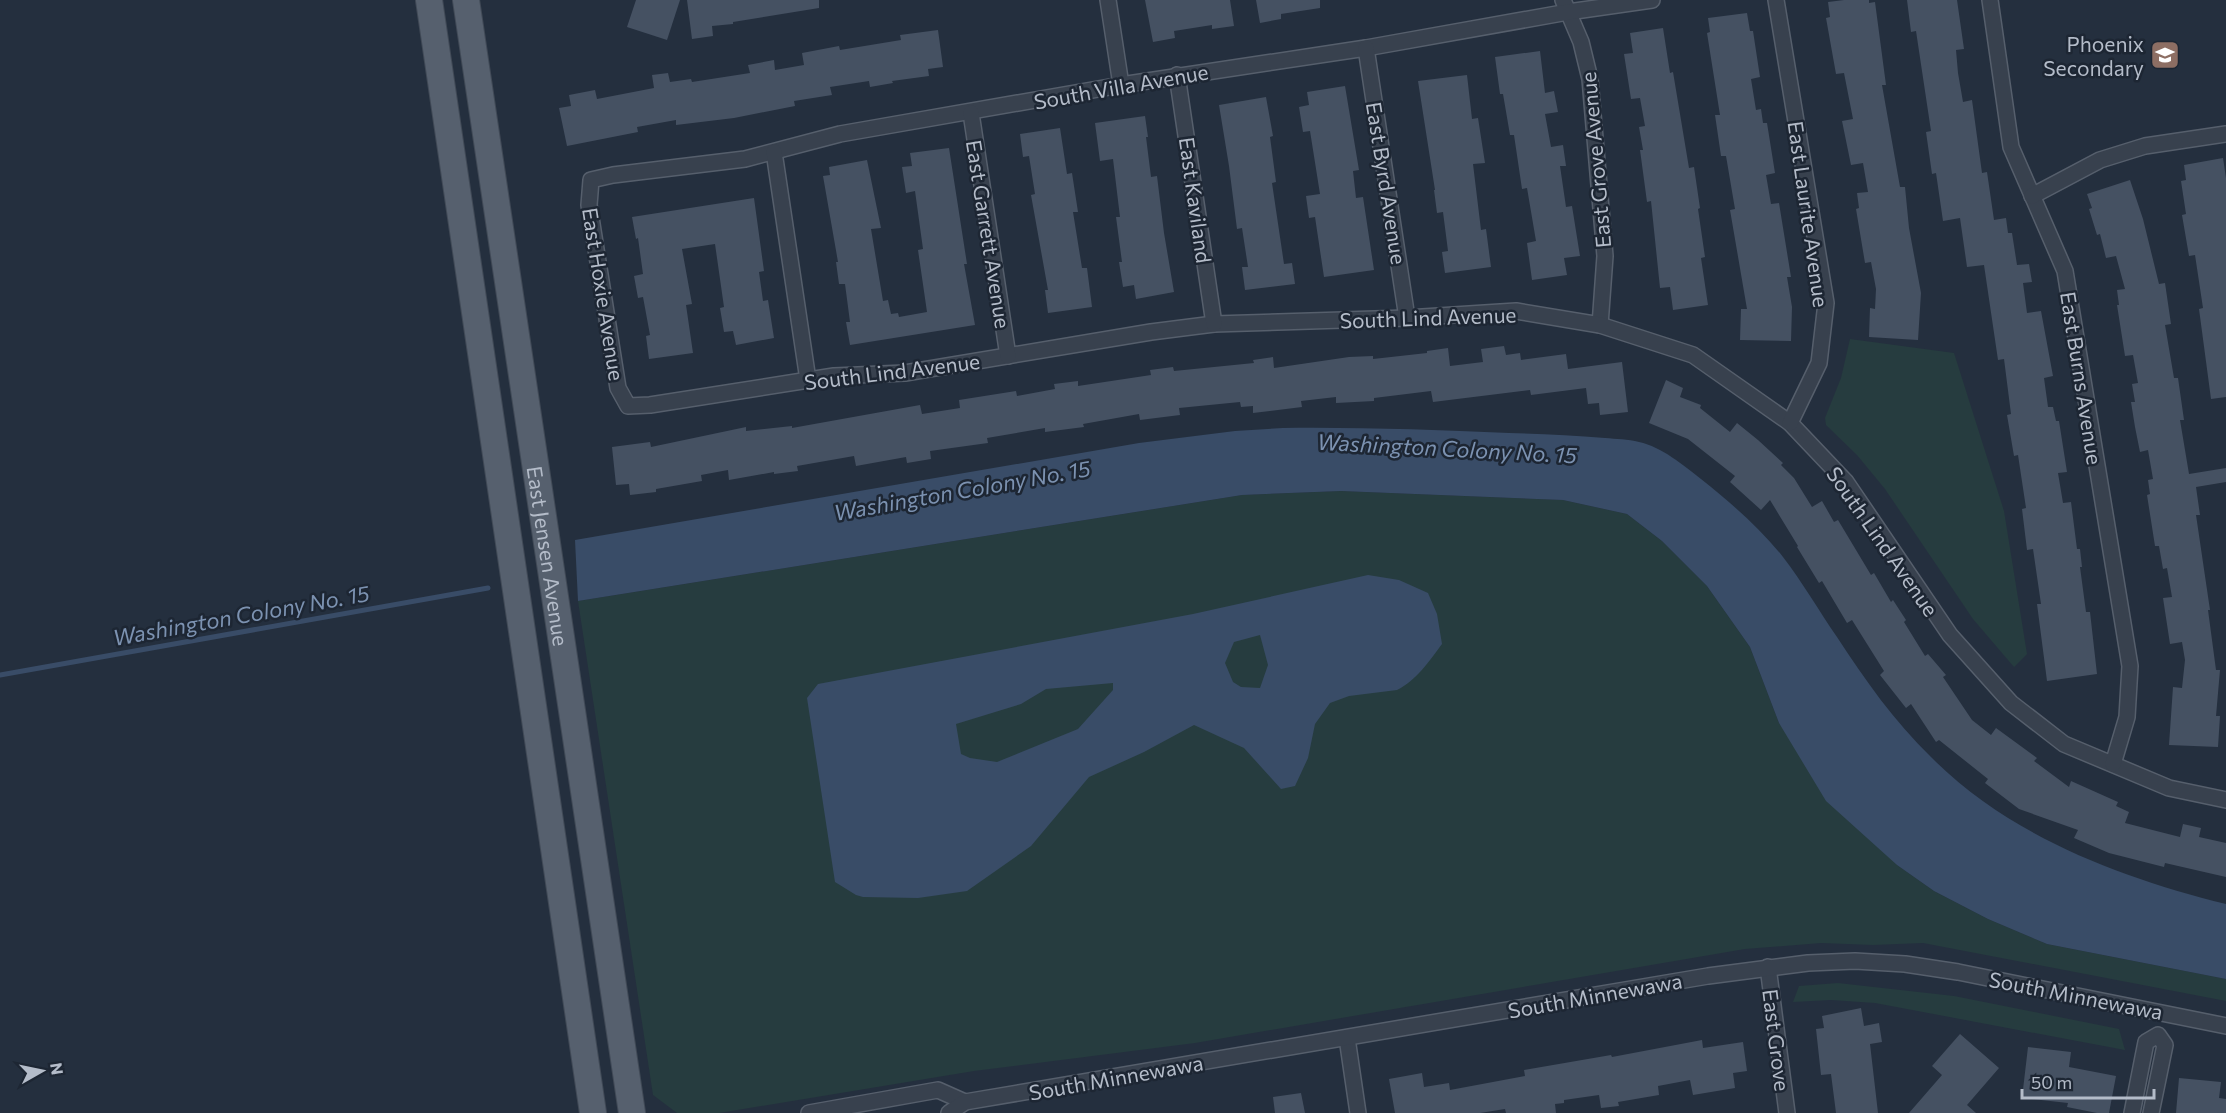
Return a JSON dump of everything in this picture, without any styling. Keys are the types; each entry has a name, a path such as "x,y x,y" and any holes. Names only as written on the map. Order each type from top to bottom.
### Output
{"main road":[{"name":"East Jensen Avenue","path":"429,0 593,1113"},
{"name":"East Jensen Avenue","path":"466,0 632,1113"}],"street":[{"path":"1108,0 1121,85"},
{"name":"South Villa Avenue","path":"591,180 613,175 745,159 840,134 971,113 1177,75 1366,48 1565,6 1652,0"},
{"name":"East Laurite Avenue","path":"1776,0 1826,303 1819,363 1790,423"},
{"name":"East Burns Avenue","path":"1990,0 2011,147 2065,271 2130,666 2127,717 2113,764"},
{"name":"East Grove Avenue","path":"1565,6 1581,42 1590,79 1605,256 1600,325"},
{"name":"East Byrd Avenue","path":"1366,48 1407,318"},
{"name":"East Kaviland","path":"1177,75 1214,324"},
{"name":"East Garrett Avenue","path":"971,113 1008,356"},
{"path":"2032,196 2100,160 2145,146 2226,134"},
{"path":"774,152 808,380"},
{"name":"East Hoxie Avenue","path":"591,180 588,205 618,388 628,406"},
{"name":"South Lind Avenue","path":"628,406 650,405 834,376 905,373 1151,332 1214,324 1407,318 1516,311 1600,325 1693,355 1790,423 1846,482 1950,635 2011,703 2064,744 2169,788 2226,800"},
{"name":"South Minnewawa","path":"949,1113 965,1102 1768,967 1808,963 1855,961 1905,964 1958,972 2226,1026"},
{"name":"East Grove","path":"1768,967 1787,1113"},
{"path":"2151,1113 2165,1045 2158,1035 2163,1012"},
{"path":"2132,1113 2146,1042 2158,1035"},
{"path":"1347,1038 1358,1113"},
{"path":"808,1113 938,1090 965,1102"}],"green space":[{"path":"1850,339 1954,353 2004,511 2027,654 2014,667 1973,619 1885,489 1857,455 1826,425 1825,418 1841,378"},
{"path":"1341,491 1563,500 1627,514 1662,541 1707,586 1750,647 1779,723 1897,865 1934,891 1988,919 2047,944 2226,979 2226,1001 1923,943 1873,945 1821,943 1745,949 1195,1043 974,1071 719,1113 677,1113 653,1095 578,601 1242,495"},
{"path":"1838,983 1954,996 2119,1029 2125,1050 1875,1003 1831,1000 1793,1002 1799,986"}],"water":[{"path":"1283,428 1396,429 1581,436 1635,441 1648,444 1664,452 1723,497 1774,546 1881,700 1917,743 1962,785 1995,810 2068,850 2147,881 2226,904 2226,979 2047,944 1988,919 1934,891 1897,865 1826,801 1779,723 1750,647 1707,586 1662,541 1627,514 1563,500 1341,491 1242,495 578,601 575,540 1139,443 1235,431"},
{"path":"1368,575 1399,580 1428,593 1437,614 1442,644 1416,676 1397,690 1349,696 1330,703 1315,724 1308,758 1295,786 1281,789 1244,748 1194,725 1144,752 1089,777 1031,846 967,891 918,898 863,897 835,882 807,698 818,684 1193,614","holes":["1260,635 1268,665 1260,688 1241,687 1233,682 1225,663 1234,642","1113,683 1113,690 1078,729 997,762 970,758 961,754 956,724 1021,704 1046,689"]}],"building":[{"path":"636,0 680,0 667,40 627,27"},
{"path":"687,0 819,0 819,8 712,26 713,36 692,39"},
{"path":"1145,0 1230,0 1234,26 1212,29 1212,25 1174,31 1175,38 1153,42"},
{"path":"1256,0 1320,0 1320,8 1281,14 1281,19 1260,23"},
{"path":"1844,0 1875,2 1886,85 1882,85 1900,187 1905,187 1909,228 1921,293 1918,340 1869,337 1870,308 1875,309 1876,289 1871,262 1865,263 1856,209 1859,208 1857,193 1868,192 1863,163 1851,165 1842,121 1853,119 1844,73 1836,74 1826,18 1830,17 1828,2"},
{"path":"1907,0 1957,0 1964,49 1956,50 1958,73 1963,102 1972,100 1982,173 1987,172 1994,220 2006,218 2008,233 2012,233 2017,265 2029,264 2032,282 2023,283 2027,313 2041,311 2053,376 2044,378 2048,407 2053,407 2056,421 2059,421 2067,472 2058,473 2063,503 2071,502 2077,549 2080,549 2086,612 2090,612 2097,674 2047,681 2037,604 2041,604 2033,549 2027,550 2022,509 2026,508 2018,455 2014,456 2007,415 2011,414 2004,359 1998,360 1984,265 1967,267 1960,218 1943,221 1936,173 1932,174 1926,132 1931,131 1916,31 1911,32"},
{"path":"1747,13 1750,31 1753,31 1760,77 1751,79 1756,110 1761,109 1763,123 1767,123 1775,173 1766,175 1771,204 1779,203 1791,277 1787,277 1792,307 1791,341 1740,340 1741,309 1747,309 1730,210 1735,209 1726,156 1721,156 1715,115 1720,115 1707,33 1710,32 1708,18"},
{"path":"1663,28 1689,168 1694,167 1705,257 1701,258 1708,305 1673,310 1670,287 1660,288 1651,201 1647,202 1640,150 1643,150 1639,127 1645,126 1640,98 1631,99 1624,54 1633,53 1630,33"},
{"path":"938,30 943,67 928,69 929,76 892,81 893,83 870,87 869,81 830,87 832,95 794,101 795,106 734,118 676,125 676,120 637,127 638,132 567,146 559,108 571,106 569,95 595,90 597,99 654,88 652,75 668,73 670,82 691,79 692,82 750,73 748,65 774,60 775,70 804,65 802,53 839,46 840,50 901,40 900,35"},
{"path":"1540,51 1545,93 1554,91 1558,112 1545,114 1551,147 1563,145 1566,166 1560,166 1566,207 1572,206 1580,256 1564,258 1567,275 1532,280 1527,243 1536,241 1527,188 1522,189 1514,135 1510,135 1503,94 1500,94 1495,57"},
{"path":"1467,75 1472,119 1478,118 1485,163 1473,164 1481,230 1486,229 1491,267 1445,273 1442,252 1448,251 1443,212 1437,213 1418,81"},
{"path":"1345,86 1359,170 1353,171 1356,198 1363,197 1374,270 1324,277 1315,217 1309,218 1306,196 1320,194 1310,131 1303,132 1299,107 1309,105 1307,92"},
{"path":"1266,97 1273,136 1270,137 1276,182 1272,183 1284,264 1292,263 1295,284 1245,290 1242,267 1248,267 1242,228 1237,229 1219,105"},
{"path":"1145,116 1151,177 1157,176 1174,292 1136,299 1134,285 1123,287 1116,217 1120,217 1113,159 1100,161 1095,123"},
{"path":"1060,128 1067,174 1072,173 1078,212 1073,212 1082,268 1087,268 1092,307 1048,313 1045,290 1048,290 1031,195 1035,194 1029,156 1023,157 1020,134"},
{"path":"949,148 967,264 964,264 975,325 850,345 846,322 850,322 845,284 839,284 836,262 838,262 823,176 830,175 829,167 867,160 881,228 871,229 883,301 888,300 891,314 898,313 899,317 927,312 918,250 923,249 915,191 906,193 902,167 912,166 910,153"},
{"path":"2223,158 2226,178 2226,397 2211,399 2199,309 2203,308 2195,255 2189,256 2182,215 2186,214 2181,181 2186,180 2184,165"},
{"path":"2130,180 2143,219 2159,284 2165,283 2171,324 2165,325 2174,378 2178,378 2184,420 2180,420 2189,474 2226,468 2226,482 2196,487 2200,515 2196,515 2210,610 2208,610 2216,670 2220,670 2216,716 2220,716 2218,747 2169,745 2173,687 2182,688 2185,660 2182,642 2170,644 2163,598 2172,597 2167,568 2163,569 2159,546 2155,546 2147,495 2150,494 2148,480 2153,479 2148,450 2140,452 2131,402 2135,402 2132,384 2138,383 2133,355 2125,356 2117,305 2119,305 2117,290 2125,289 2116,256 2106,258 2100,234 2097,235 2089,209 2092,208 2087,194"},
{"path":"754,198 764,271 759,272 763,301 768,300 774,338 736,345 733,331 724,332 720,308 724,307 715,244 682,249 692,304 686,305 693,353 649,359 646,336 650,335 643,297 638,298 634,276 643,274 638,238 636,239 632,217"},
{"path":"1504,346 1506,355 1520,353 1521,360 1566,354 1568,369 1622,362 1628,412 1600,415 1599,403 1588,404 1586,388 1531,395 1530,390 1433,402 1431,391 1374,398 1374,401 1336,403 1336,397 1301,401 1302,407 1253,413 1253,406 1241,407 1240,402 1179,408 1180,415 1140,420 1139,414 1083,424 1084,427 1045,432 1045,428 987,438 988,443 930,451 931,459 907,463 906,457 856,466 854,456 797,466 798,471 774,474 774,472 729,480 728,470 701,475 702,481 656,489 656,492 630,495 629,484 616,485 612,447 650,442 651,447 746,427 746,431 792,426 792,428 920,405 922,414 960,408 959,400 1016,391 1017,396 1055,389 1054,384 1078,381 1078,386 1151,375 1150,370 1173,367 1174,371 1254,363 1253,360 1273,357 1274,368 1349,357 1373,356 1373,359 1427,353 1427,351 1448,348 1450,366 1483,362 1481,349"},
{"path":"1666,380 1683,388 1680,397 1701,405 1700,408 1730,432 1737,423 1758,440 1783,463 1781,465 1794,478 1812,507 1822,501 1834,522 1838,520 1871,575 1874,573 1891,602 1893,600 1925,656 1928,654 1946,675 1943,677 1972,720 1991,735 1996,728 2037,758 2034,761 2069,787 2071,781 2118,802 2116,806 2129,812 2125,823 2180,837 2183,824 2201,828 2199,837 2226,843 2226,877 2165,863 2164,867 2109,853 2074,838 2078,830 2019,809 1985,783 1988,779 1939,740 1936,742 1911,704 1906,708 1880,675 1884,671 1852,620 1847,623 1822,581 1819,583 1770,500 1761,510 1730,482 1735,476 1688,439 1649,423"},
{"path":"1861,1008 1864,1026 1879,1023 1882,1042 1870,1044 1878,1113 1836,1113 1831,1074 1821,1075 1816,1029 1824,1028 1822,1016"},
{"path":"1960,1034 1999,1068 1967,1105 1976,1113 1909,1113 1942,1075 1932,1066"},
{"path":"1702,1040 1703,1048 1743,1042 1747,1071 1733,1073 1735,1088 1693,1095 1690,1080 1658,1086 1659,1095 1618,1102 1619,1106 1601,1108 1599,1095 1564,1100 1564,1103 1555,1104 1556,1113 1506,1113 1505,1109 1480,1113 1395,1113 1389,1079 1422,1073 1424,1087 1449,1083 1450,1090 1525,1076 1524,1070 1611,1055 1612,1057"},
{"path":"2028,1047 2071,1052 2069,1067 2116,1076 2109,1113 2067,1107 2068,1103 2022,1098"},
{"path":"2179,1078 2221,1082 2219,1098 2226,1099 2226,1113 2176,1113"},
{"path":"1301,1093 1305,1113 1275,1113 1273,1097"}],"waterway":[{"name":"Washington Colony No. 15","path":"0,675 488,588"}],"place":[{"name":"Phoenix Secondary","path":"2165,55"}]}
